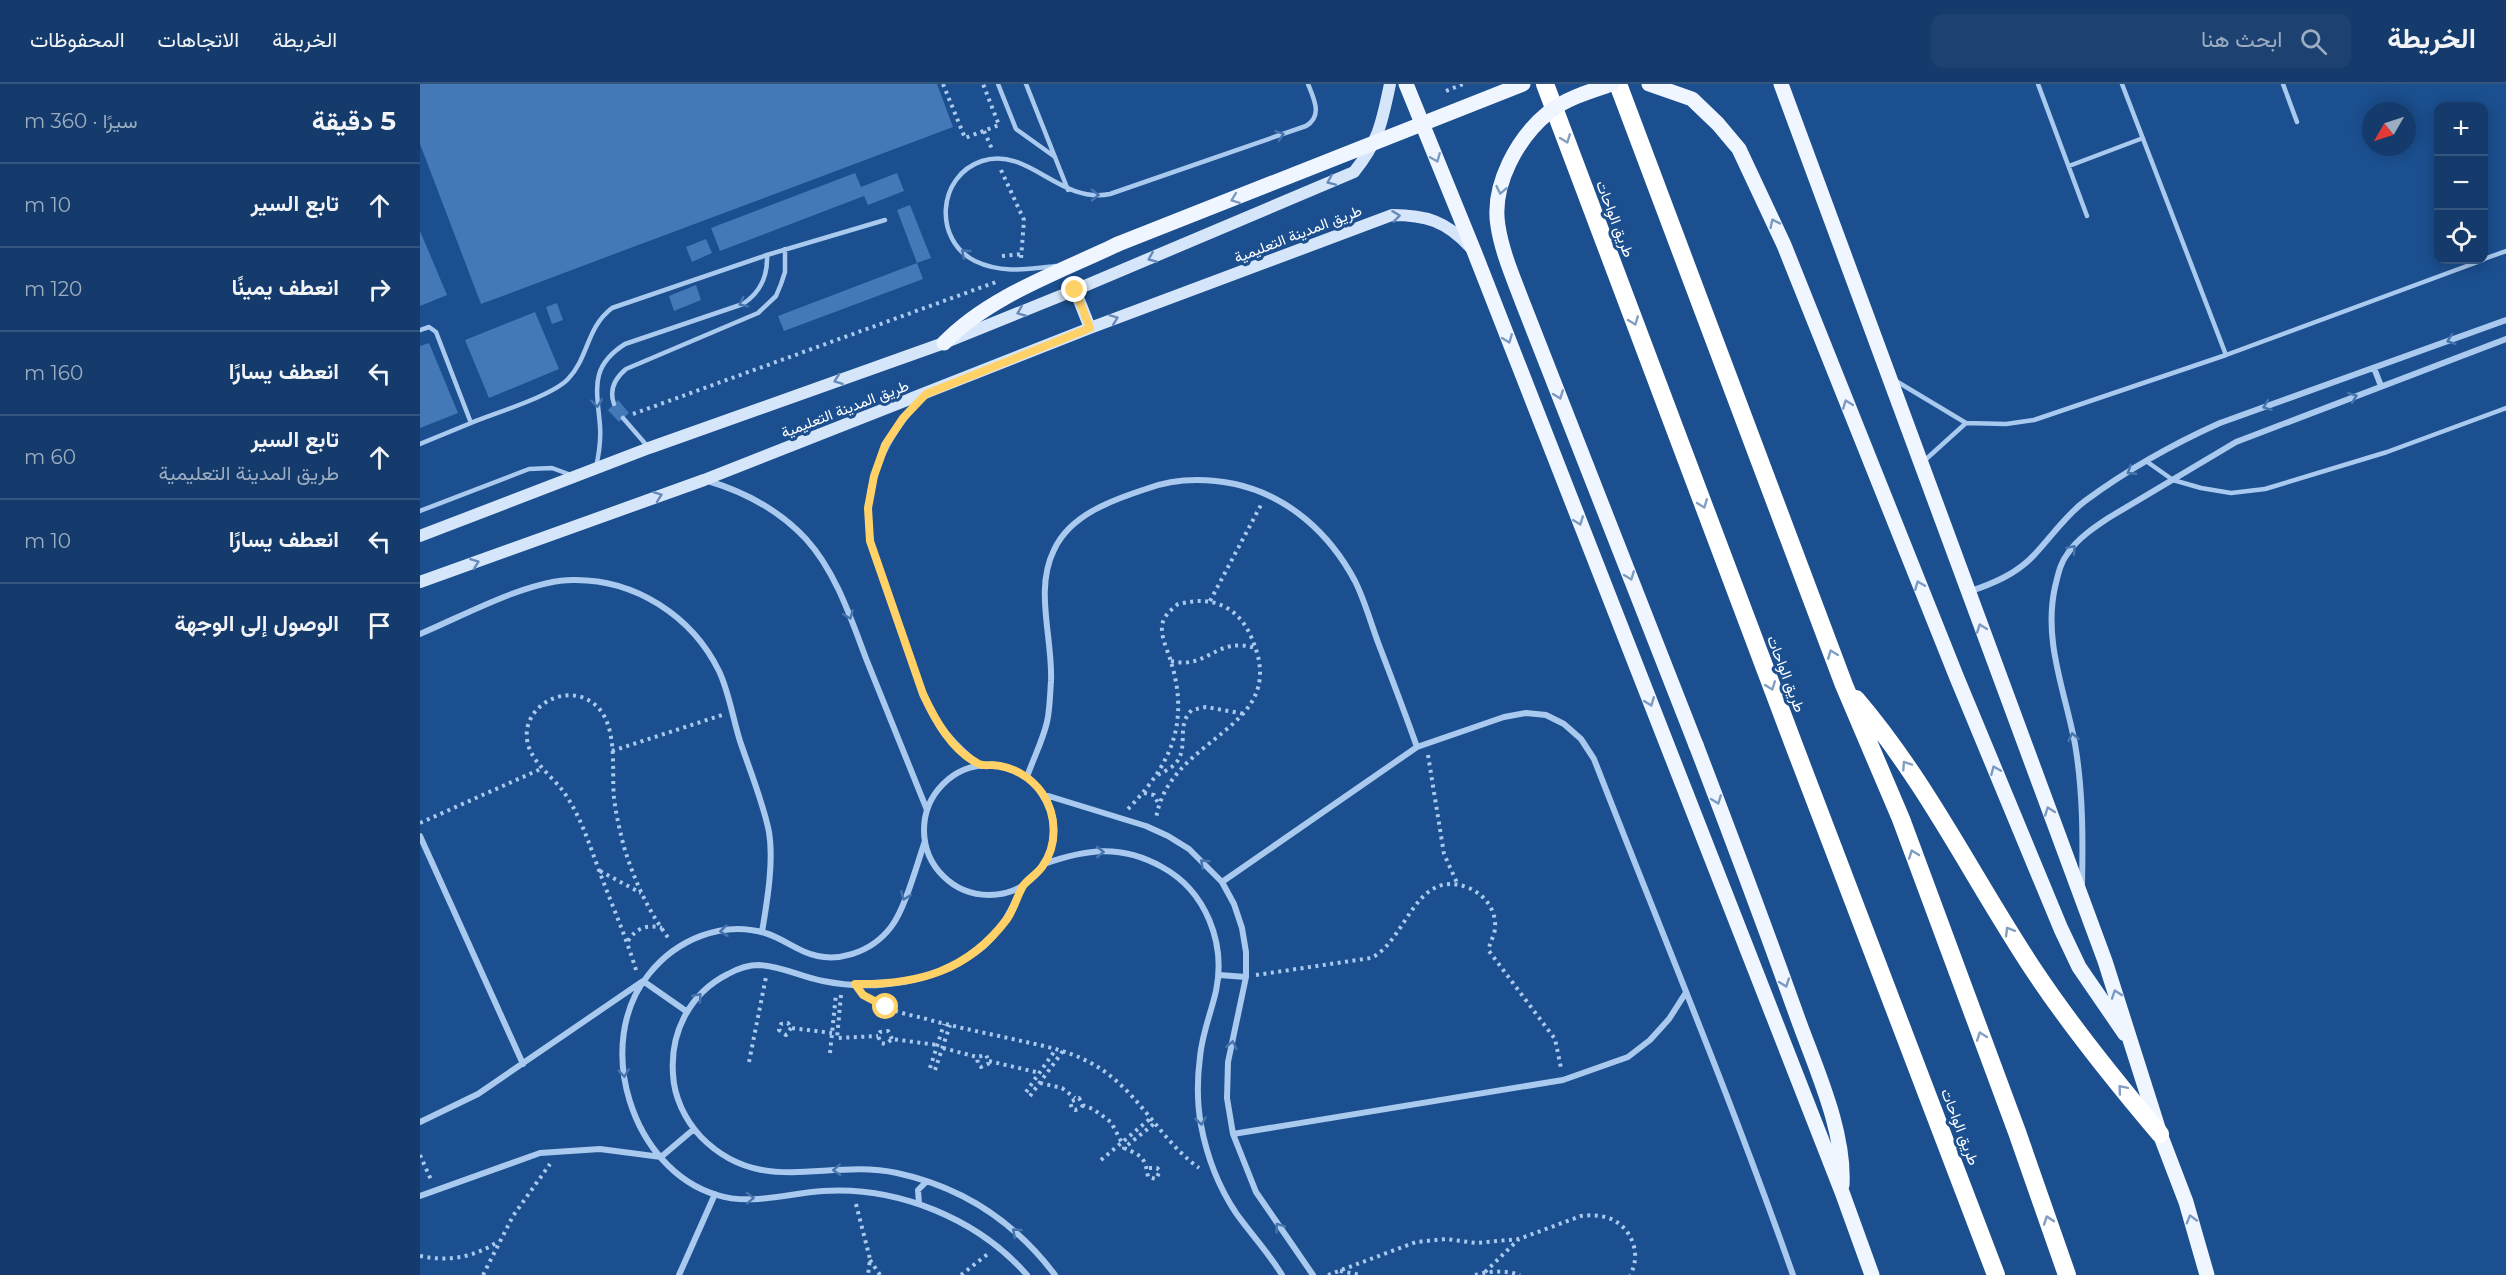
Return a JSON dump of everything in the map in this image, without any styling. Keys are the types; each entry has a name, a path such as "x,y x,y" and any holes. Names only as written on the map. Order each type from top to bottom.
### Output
{"highway":[{"name":"طريق الواحات","path":"1545,84 1996,1275"},
{"path":"1618,84 1844,685 1901,819 2017,1132 2067,1275"},
{"path":"1844,685 1903,761 2034,971 2120,1087 2160,1134"}],"main road":[{"path":"1406,84 1474,251 1842,1192 1872,1275"},
{"path":"944,343 956,330 983,310 1118,244 1523,84"},
{"path":"1612,84 1575,97 1550,111 1532,129 1511,155 1500,190 1497,224 1505,255 1522,301 1696,745 1823,1088 1840,1150 1843,1169 1842,1192"},
{"path":"1649,84 1692,99 1719,124 1739,149 1784,245 1956,678 2079,967 2107,1011 2134,1046"},
{"path":"1780,84 2082,900 2134,1046 2160,1134 2186,1202 2207,1275"}],"street":[{"name":"طريق المدينة التعليمية","path":"420,536 649,448 944,343 1354,172 1369,153 1379,132 1390,84"},
{"name":"طريق المدينة التعليمية","path":"420,582 704,480 1090,328 1392,215 1416,215 1438,222 1458,234 1474,251"},
{"path":"1075,290 1090,328"},
{"path":"1967,592 1989,585 2016,571 2084,502 2181,441 2220,423 2506,321"},
{"path":"2082,900 2084,814 2075,743 2051,636 2051,604 2059,569 2068,552 2090,531 2236,442 2506,339"},
{"path":"2374,368 2381,386"},
{"path":"926,394 903,418 881,455 868,508 870,541 923,694 933,716 946,735 981,766"},
{"path":"704,480 733,489 767,507 805,538 824,562 846,607 927,810"},
{"path":"1027,777 1047,722 1051,678 1045,592 1047,570 1054,549 1066,531 1111,501 1174,481 1221,481 1266,494 1294,510 1320,530 1340,555 1356,584 1417,747"},
{"path":"420,634 535,585 572,580 608,582 643,594 673,614 700,639 720,673 769,832 768,898 762,932"},
{"path":"1222,882 1417,747 1504,717 1526,713 1546,715 1564,723 1581,739 1594,759 1685,994 1753,1161 1793,1275"},
{"path":"1027,1275 997,1247 976,1232 919,1204 889,1196 854,1191 826,1191 746,1200 715,1194 687,1181 661,1157 644,1134 625,1084 623,1058 625,1031 631,1005 641,982 659,960 676,948 706,934 732,929 762,932 808,953 832,957 855,954 876,943 892,925 925,841 927,810 936,791 960,771 981,766 1004,767 1027,777 1050,807 1053,821 1053,836 1044,864 1024,884 1002,924 984,946 959,963 931,976 901,983 839,983 757,965 736,970 716,980 699,994 686,1011 676,1034 672,1059 673,1084 681,1108 694,1129 723,1155 759,1170 797,1174 836,1169 878,1170 898,1173 951,1190 1000,1218 1034,1249 1055,1275"},
{"path":"1042,794 1155,830 1188,849 1222,882 1234,904 1242,928 1246,952 1246,977 1228,1062 1227,1098 1233,1134 1256,1192 1313,1275"},
{"path":"420,836 523,1064"},
{"path":"925,841 936,867 957,886 984,894 998,894 1024,884"},
{"path":"1044,864 1082,852 1106,851 1129,854 1166,870 1189,889 1203,907 1213,928 1219,951 1219,975 1203,1034 1198,1079 1201,1124 1216,1177 1236,1212 1282,1275"},
{"path":"1219,975 1246,977"},
{"path":"420,1122 478,1094 641,982"},
{"path":"641,982 686,1011"},
{"path":"1233,1134 1563,1080 1628,1057 1650,1040 1669,1019 1685,994"},
{"path":"420,1196 540,1153 600,1149 661,1157 694,1129"},
{"path":"919,1204 918,1190 926,1182"},
{"path":"679,1275 715,1194"}],"lane":[{"path":"998,84 1016,129 1055,157"},
{"path":"1026,84 1068,190"},
{"path":"1078,263 1004,270 970,258 956,245 945,222 947,196 960,174 976,164 995,158 1019,162 1068,190 1093,196 1110,194 1306,126 1314,119 1317,108 1308,84"},
{"path":"2038,84 2087,216"},
{"path":"2122,84 2226,355"},
{"path":"2283,84 2297,122"},
{"path":"2068,166 2143,138"},
{"path":"420,444 562,384 574,372 593,328 612,308 785,249 885,220"},
{"path":"614,405 613,386 626,369 746,319 768,305 782,285 785,272 785,249"},
{"path":"2488,258 2506,251"},
{"path":"596,468 600,438 597,382 610,356 625,344 743,304 751,299 763,283 767,255"},
{"path":"1888,377 1966,423 2006,424 2034,420 2226,355 2472,264"},
{"path":"420,330 429,327 436,332 471,423"},
{"path":"2146,461 2173,480 2201,488 2231,493 2265,489 2387,452 2506,408"},
{"path":"623,418 649,448"},
{"path":"1922,463 1966,423"},
{"path":"420,511 529,469 552,468 573,477"}],"path":[{"path":"943,84 964,138 999,125 982,84"},
{"path":"1451,84 1446,91 1463,84"},
{"path":"984,131 995,158"},
{"path":"623,418 1003,279 1019,270 1024,220 1000,168 992,169"},
{"path":"995,255 1022,254"},
{"path":"1210,601 1266,494"},
{"path":"1155,830 1159,805 1164,792 1178,770 1196,752 1245,714 1259,689 1260,661 1251,635 1236,614 1210,601 1178,604 1168,613 1162,628 1176,678 1178,714 1170,749 1158,776"},
{"path":"1171,661 1194,663 1223,646 1234,644 1256,648"},
{"path":"641,982 578,816 563,791 530,750 527,739 532,716 539,708 556,697 575,695 593,703 609,730 614,800 624,848 642,893 676,948"},
{"path":"1119,819 1158,776 1174,764 1181,754 1183,722 1192,710 1206,707 1245,714"},
{"path":"612,751 731,711"},
{"path":"1427,743 1444,854 1458,885"},
{"path":"420,823 543,768"},
{"path":"1143,793 1149,792 1154,795 1159,805"},
{"path":"599,871 642,893"},
{"path":"1246,977 1377,956 1398,931 1419,900 1444,885 1458,885 1478,892 1491,907 1495,926 1488,951 1555,1039 1563,1080"},
{"path":"627,941 632,934 646,926 662,928"},
{"path":"749,1062 768,966"},
{"path":"830,1053 839,983"},
{"path":"839,983 837,1038 878,1036 880,1032 888,1031 892,1038"},
{"path":"855,984 863,995 873,1002 944,1024 1056,1049 1082,1058 1128,1089 1189,1160 1216,1177"},
{"path":"930,1068 944,1024"},
{"path":"935,1070 950,1025"},
{"path":"791,1028 832,1033"},
{"path":"878,1036 881,1043 890,1042 892,1038"},
{"path":"892,1038 937,1045"},
{"path":"943,1048 977,1057 986,1055 989,1060 1040,1073"},
{"path":"1026,1092 1056,1049"},
{"path":"1030,1096 1063,1051"},
{"path":"977,1057 978,1065 981,1067 988,1064 989,1060"},
{"path":"1040,1083 1062,1088 1081,1100 1083,1105 1111,1122 1122,1143"},
{"path":"1076,1098 1070,1102 1072,1109 1078,1110 1083,1105"},
{"path":"1101,1160 1152,1118"},
{"path":"1149,1168 1143,1159 1124,1148 1155,1123"},
{"path":"483,1275 528,1192 562,1150"},
{"path":"420,1155 436,1192"},
{"path":"854,1191 870,1259 880,1275"},
{"path":"1328,1275 1416,1242 1446,1239 1476,1243 1519,1239 1581,1216 1604,1217 1625,1228 1631,1238 1635,1260 1630,1275"},
{"path":"1485,1272 1519,1239"},
{"path":"420,1256 442,1259 461,1257 479,1252 500,1240"},
{"path":"961,1275 997,1247"},
{"path":"868,1275 870,1259"},
{"path":"1337,1271 1349,1271 1361,1275"},
{"path":"1475,1275 1485,1272 1512,1272 1520,1275"}],"building":[{"path":"420,84 937,84 953,127 481,304 420,144"},
{"path":"855,173 861,187 897,173 904,191 868,205 864,196 720,251 711,228"},
{"path":"910,205 931,258 917,263 897,210"},
{"path":"420,231 447,295 420,306"},
{"path":"706,239 712,253 692,262 686,247"},
{"path":"917,263 923,279 784,331 778,316"},
{"path":"696,285 701,300 674,311 669,296"},
{"path":"557,303 563,320 552,324 546,307"},
{"path":"535,312 559,369 489,398 465,340"},
{"path":"429,343 458,413 420,428 420,346"},
{"path":"618,400 629,413 619,422 608,410"}],"route":[{"path":"886,1007 863,995 855,984 901,983 931,976 959,963 984,946 1008,917 1024,884 1035,876 1044,864 1050,851 1053,821 1050,807 1027,777 1004,767 981,766 962,752 933,716 923,694 870,541 868,508 874,476 885,445 903,418 926,394 1090,328 1075,290"}]}
